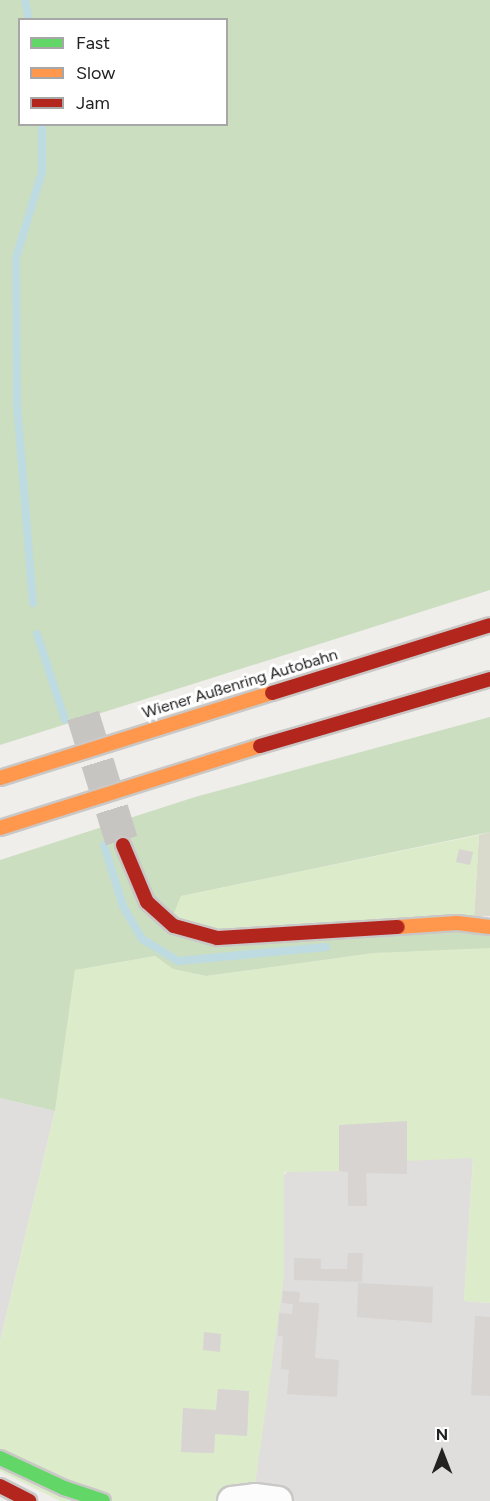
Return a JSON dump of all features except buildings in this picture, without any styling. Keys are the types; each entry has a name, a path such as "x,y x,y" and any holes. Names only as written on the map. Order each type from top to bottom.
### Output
{"main road":[{"name":"Wiener Außenring Autobahn","path":"0,778 490,625"},
{"path":"0,828 155,776 490,679"},
{"path":"123,844 147,902 174,926 217,938 457,923 490,927"},
{"path":"0,1458 64,1488 103,1501"},
{"path":"0,1486 29,1501"}],"street":[{"path":"232,1501 255,1498 278,1501"}],"shaded area":[{"path":"490,832 490,916 474,917 479,835"},
{"path":"0,1098 55,1111 0,1342"},
{"path":"339,1125 473,1158 464,1301 490,1303 490,1501 169,1501 180,1269"}],"green space":[{"path":"0,0 490,0 490,590 0,745"},
{"path":"490,717 490,832 181,896 166,933 490,931 490,948 374,953 206,976 173,969 155,956 75,970 55,1111 0,1098 0,860 195,797"},
{"path":"479,835 474,917 217,930 172,918 181,896"},
{"path":"440,948 490,948 490,1303 464,1301 473,1158 407,1161 340,1125 339,1171 284,1172 284,1277 254,1493 215,1501 60,1501 0,1471 0,1342 55,1111 75,970 155,956 173,969 206,976 374,953","holes":["218,1389 249,1391 247,1436 215,1434 214,1453 181,1452 183,1409 216,1410"]}],"waterway":[{"path":"25,0 29,18"},
{"path":"33,603 17,402 16,258 42,172 42,126"},
{"path":"37,634 65,720"},
{"path":"104,845 123,906 142,939 178,961 326,947"}],"tunnel":[{"path":"83,715 123,845"}],"traffic: fast":[{"path":"0,1458 64,1488 103,1501"}],"traffic: slow":[{"path":"0,778 272,693"},
{"path":"0,828 260,746"},
{"path":"398,927 457,923 490,927"}],"traffic: jam":[{"path":"272,693 490,625"},
{"path":"260,746 490,679"},
{"path":"123,845 147,902 174,926 217,938 398,927"},
{"path":"0,1486 29,1501"}]}
